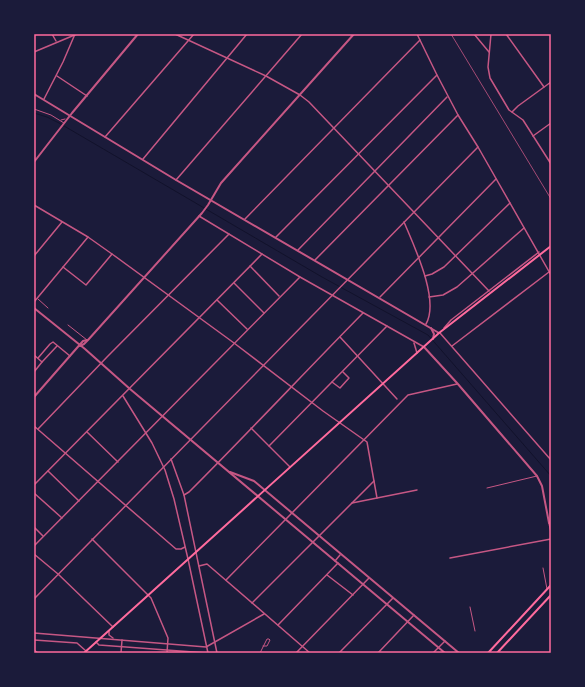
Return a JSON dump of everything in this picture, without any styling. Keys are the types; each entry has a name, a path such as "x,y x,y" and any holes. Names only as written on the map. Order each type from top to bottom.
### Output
{"main road":[{"path":"84,653 439,333 551,246"},
{"path":"488,653 551,585"},
{"path":"497,653 551,595"}],"street":[{"path":"52,34 56,42"},
{"path":"34,52 75,34"},
{"path":"43,100 57,76 75,34"},
{"path":"34,162 64,123 138,34"},
{"path":"175,34 266,76 300,95 309,102 489,291"},
{"path":"105,137 194,34"},
{"path":"142,159 247,34"},
{"path":"176,180 302,34"},
{"path":"34,397 70,356 88,340 203,211 221,183 354,34"},
{"path":"417,34 436,75 458,115 478,147 551,275"},
{"path":"474,34 489,52"},
{"path":"491,34 488,67 490,78 509,110 523,120 551,163"},
{"path":"506,34 544,87"},
{"path":"245,219 420,40"},
{"path":"276,237 436,75"},
{"path":"57,76 87,96"},
{"path":"512,112 551,82"},
{"path":"34,94 176,180 426,324 439,333 551,460"},
{"path":"298,250 448,96"},
{"path":"34,108 64,123"},
{"path":"315,260 458,115"},
{"path":"60,120 65,119"},
{"path":"533,136 551,123"},
{"path":"34,599 478,147"},
{"path":"380,298 496,179"},
{"path":"425,276 438,271 510,203"},
{"path":"34,205 112,254 292,386 312,403 367,442 377,498"},
{"path":"198,216 300,277 424,347 537,476 542,486 551,532"},
{"path":"34,256 62,222"},
{"path":"404,222 425,276 429,297 430,314 426,324"},
{"path":"429,297 443,295 451,291 524,227"},
{"path":"38,429 229,234"},
{"path":"34,302 88,238"},
{"path":"439,333 451,320 539,252"},
{"path":"63,267 86,285 112,254"},
{"path":"34,485 262,254"},
{"path":"250,266 280,297"},
{"path":"452,346 549,272"},
{"path":"34,546 300,277"},
{"path":"234,283 264,314"},
{"path":"37,298 48,308"},
{"path":"217,300 247,329"},
{"path":"34,308 286,519 312,543 388,604 445,653"},
{"path":"184,496 218,463 363,313"},
{"path":"68,325 88,340"},
{"path":"269,446 387,326"},
{"path":"430,327 434,334 433,339"},
{"path":"340,337 397,399"},
{"path":"38,358 51,342 54,342 70,356"},
{"path":"413,342 417,353"},
{"path":"34,372 58,346"},
{"path":"34,355 42,362"},
{"path":"332,382 340,388 349,378 343,372"},
{"path":"226,580 408,395 458,384"},
{"path":"96,642 99,645 207,653 174,499 163,468 146,433 123,396"},
{"path":"34,426 176,548 181,549 185,547"},
{"path":"251,428 290,467"},
{"path":"87,432 118,462"},
{"path":"171,459 184,496 217,653"},
{"path":"48,471 79,501"},
{"path":"229,472 254,481 459,653"},
{"path":"240,481 241,477 243,476"},
{"path":"487,488 537,476"},
{"path":"252,603 374,481"},
{"path":"352,503 417,490"},
{"path":"34,493 62,518"},
{"path":"258,496 262,493 271,495"},
{"path":"34,527 44,536"},
{"path":"450,558 551,539"},
{"path":"92,540 151,598 168,638 167,653"},
{"path":"34,554 58,574 112,628 109,635 114,639"},
{"path":"278,626 327,575 341,554"},
{"path":"199,566 207,564 310,653"},
{"path":"543,568 547,590"},
{"path":"327,575 353,595"},
{"path":"296,653 370,578"},
{"path":"340,653 393,598"},
{"path":"470,607 475,631"},
{"path":"34,633 206,646 264,614"},
{"path":"378,653 414,615"},
{"path":"34,640 77,643 86,651"},
{"path":"121,653 122,640"},
{"path":"433,653 445,641"},
{"path":"260,653 264,646"},
{"path":"34,650 38,653"}],"waterway":[{"path":"34,113 59,123 322,277 428,335 551,476"}],"railway":[{"path":"451,34 551,199"}]}
